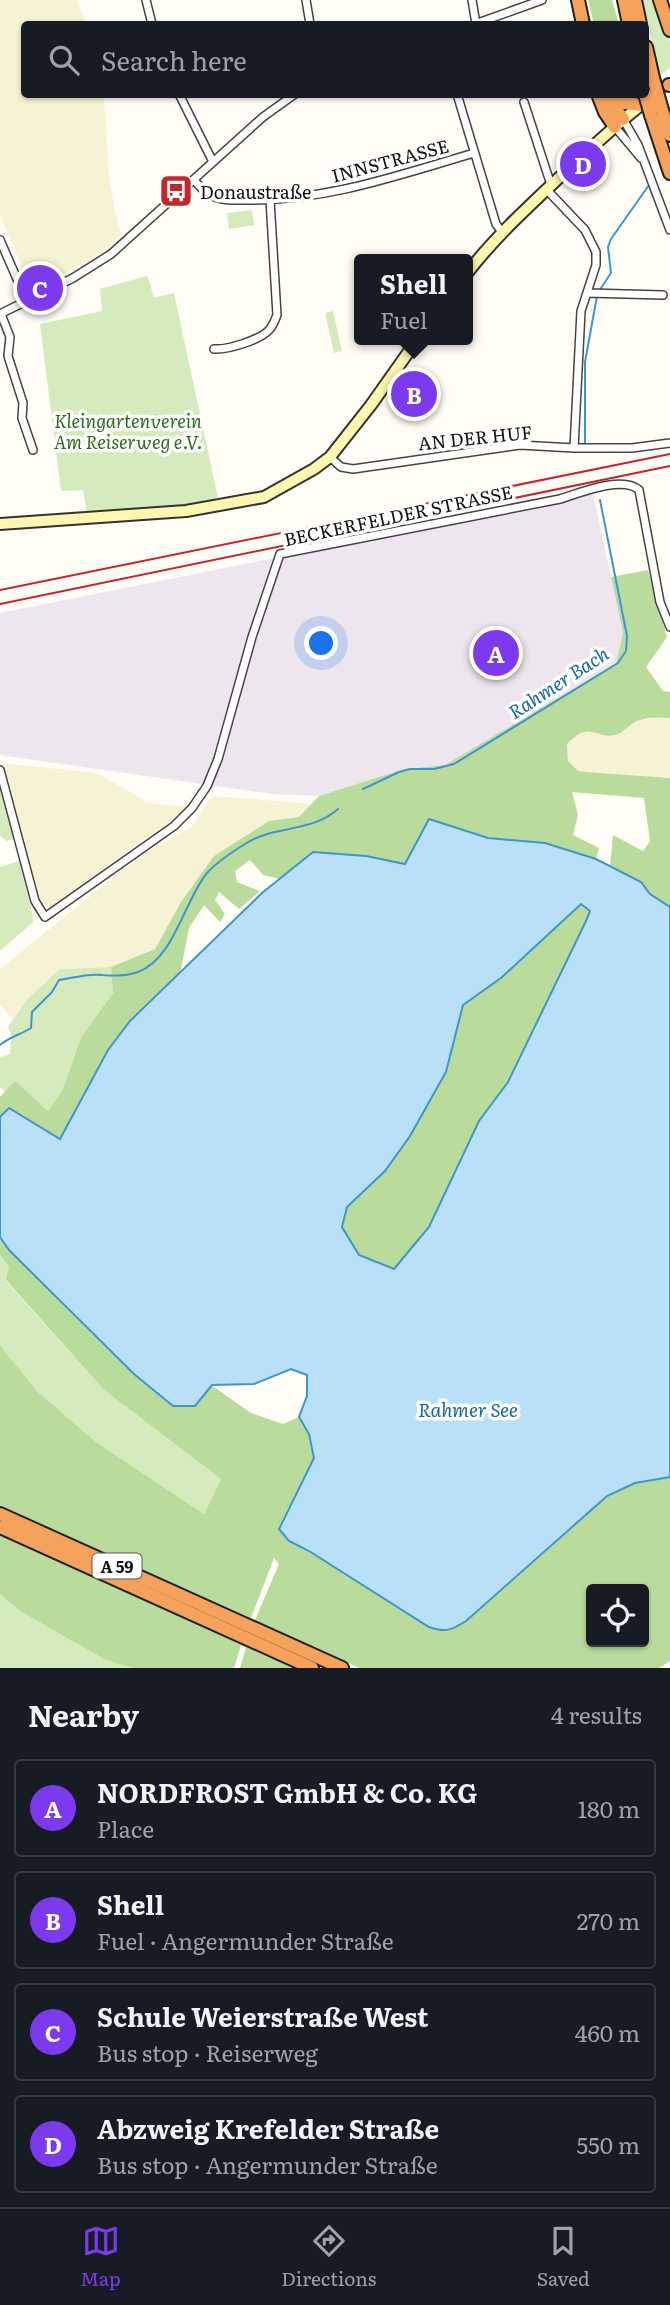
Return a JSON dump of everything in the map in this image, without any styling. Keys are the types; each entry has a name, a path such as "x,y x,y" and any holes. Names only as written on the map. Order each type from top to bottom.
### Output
{"highway":[{"path":"578,0 585,21"},
{"path":"584,0 586,21"},
{"path":"624,0 628,21"},
{"path":"635,0 639,21"},
{"path":"660,0 670,30"},
{"path":"649,60 670,173"},
{"path":"605,98 619,123"},
{"path":"611,98 624,103 644,100 657,112 670,135"},
{"name":"A 59","path":"0,1514 232,1625"},
{"name":"A 59","path":"0,1527 262,1638 342,1668"},
{"name":"A 59","path":"262,1638 312,1668"}],"main road":[{"path":"649,97 670,85"},
{"path":"473,266 502,232 644,100"},
{"path":"0,524 186,511 264,497 330,457 413,345"}],"street":[{"path":"146,0 151,21"},
{"path":"306,0 310,21"},
{"path":"472,0 476,21"},
{"path":"484,21 542,0"},
{"path":"181,98 213,162"},
{"path":"33,450 22,418 23,403 8,356 10,337 0,314 27,302 111,254 263,117 289,98"},
{"path":"458,98 496,224 502,232"},
{"path":"524,102 549,187 595,246 596,265 590,294 581,311 577,448"},
{"path":"619,123 634,135 670,230"},
{"name":"INNSTRASSE","path":"194,180 212,196 270,200 349,189 474,153"},
{"path":"214,349 225,350 265,334 277,314 270,200"},
{"path":"0,240 27,302"},
{"path":"590,294 663,295"},
{"name":"AN DER HUF","path":"330,457 341,467 353,469 520,445 632,448 670,443"},
{"name":"BECKERFELDER STRASSE","path":"0,770 35,901 45,918 174,826 192,808 207,786 218,759 252,638 280,554 560,499 605,486 629,484 639,490 660,602 670,626"}],"shaded area":[{"path":"0,0 77,0 85,21 21,21 21,98 104,98 109,176 122,236 68,272 31,288 0,215"},
{"path":"593,494 623,633 616,663 445,765 404,769 319,796 272,794 0,755 0,613"},
{"path":"670,718 670,778 599,775 578,771 568,761 567,744 577,733 591,731 606,735 637,721"},
{"path":"10,764 97,773 149,803 187,807 57,906 50,907 36,895 3,773 5,766"},
{"path":"212,796 312,804 299,817 269,821 214,856 181,902 155,949 111,967 60,969 27,999 13,1019 0,1005 0,969 120,872 158,845 191,828"}],"green space":[{"path":"588,0 612,0 618,21 593,21"},
{"path":"643,0 657,0 670,42 670,68 660,75 649,21"},
{"path":"252,210 254,225 229,229 227,213"},
{"name":"Kleingartenverein Am Reiserweg e.V.","path":"146,276 154,298 174,293 218,498 174,507 87,513 83,490 61,491 40,324 102,311 100,289"},
{"path":"333,311 342,351 334,353 325,313"},
{"path":"648,570 667,637 646,667 663,691 670,692 670,718 634,722 621,733 611,736 582,733 567,744 568,761 578,771 670,778 670,907 650,894 641,882 610,867 613,835 643,851 650,841 644,798 572,792 578,815 573,835 599,848 596,859 545,843 488,838 429,819 405,864 366,856 313,852 280,879 263,875 250,860 235,871 237,882 260,891 239,909 219,892 215,900 225,914 220,922 204,905 189,928 180,975 130,1021 108,1050 60,1139 10,1108 0,1117 0,1097 15,1081 48,1111 63,1089 81,1037 113,993 111,967 155,949 181,902 214,856 269,821 299,817 319,796 404,769 445,765 616,663 623,633 611,577"},
{"path":"0,786 14,839 7,841 0,836"},
{"path":"19,861 33,922 0,951 0,867"},
{"path":"581,903 590,911 586,921 508,1082 479,1121 429,1227 394,1269 359,1255 342,1227 347,1207 385,1171 410,1136 446,1072 463,1005 501,978"},
{"path":"111,967 113,993 81,1037 63,1089 48,1111 15,1082 5,1092 0,1087 0,1057 10,1054 11,1034 8,1027 27,999 60,969"},
{"path":"0,1237 9,1250 134,1374 172,1406 195,1406 211,1385 251,1413 283,1424 299,1417 309,1434 314,1458 279,1529 289,1541 429,1627 448,1630 466,1621 607,1496 635,1483 670,1477 670,1661 659,1668 359,1668 255,1620 279,1564 274,1558 251,1618 0,1507 0,1345 37,1391 96,1442 204,1514 221,1479 104,1390 6,1280 9,1266 0,1255"},
{"path":"0,1255 10,1266 6,1281 104,1390 221,1479 204,1514 96,1442 37,1391 0,1345"},
{"path":"0,1534 241,1645 234,1668 133,1668 106,1660 20,1611 0,1594"},
{"path":"0,1568 216,1668 0,1668"},
{"path":"246,1647 292,1668 240,1668"}],"water":[{"name":"Rahmer See","path":"429,819 488,838 545,843 596,859 641,882 650,894 670,907 670,1477 635,1483 607,1496 466,1621 444,1630 429,1627 289,1541 279,1529 314,1458 309,1434 299,1417 307,1396 307,1375 291,1369 254,1384 212,1385 195,1406 173,1406 134,1374 9,1250 0,1237 0,1117 9,1108 60,1139 108,1050 130,1021 262,893 313,852 366,856 405,864","holes":["581,904 590,911 508,1082 479,1121 429,1227 394,1269 359,1255 342,1227 347,1207 385,1171 410,1136 446,1072 463,1005 501,978"]}],"waterway":[{"name":"Rahmer Bach","path":"599,291 611,273 608,247 611,239 649,185"},
{"name":"Rahmer Bach","path":"585,446 585,362 597,296"},
{"name":"Rahmer Bach","path":"363,789 399,772 454,764 618,663 626,651 627,636 600,500"},
{"name":"Rahmer Bach","path":"0,1045 31,1028 32,1012 52,992 59,980 92,975 129,974 150,965 170,942 207,873 230,854 256,838 316,822 338,809"}],"railway":[{"path":"0,590 670,454"},
{"path":"0,604 670,466"}],"place":[{"name":"Abzweig Krefelder Straße","path":"583,164"},
{"name":"Donaustraße","path":"176,191"},
{"name":"Schule Weierstraße West","path":"40,288"},
{"name":"Shell","path":"414,394"},
{"name":"NORDFROST GmbH & Co. KG","path":"496,653"}]}
